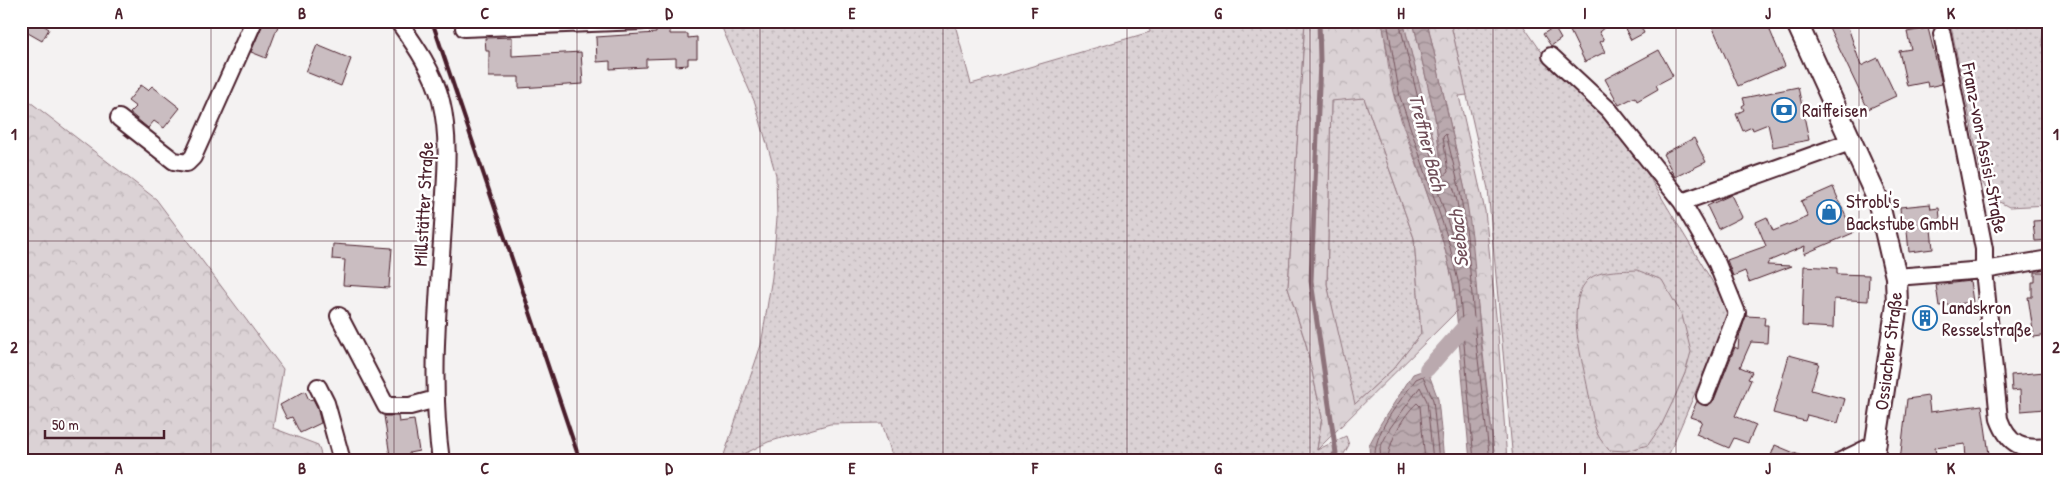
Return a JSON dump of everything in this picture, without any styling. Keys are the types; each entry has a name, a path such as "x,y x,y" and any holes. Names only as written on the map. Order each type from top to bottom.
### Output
{"main road":[{"name":"Ossiacher Straße","path":"1796,21 1853,141 1878,200 1896,277 1897,304 1874,452"}],"street":[{"path":"119,118 174,161 186,163 193,157 254,21"},
{"name":"Millstätter Straße","path":"398,21 431,74 441,100 446,129 447,166 435,364 441,461"},
{"path":"464,28 642,21"},
{"name":"Franz-von-Assisi-Straße","path":"1942,34 1984,249 1984,270 1999,419 2004,433 2016,445 2031,449 2049,447"},
{"path":"1551,56 1609,110 1682,202 1716,261 1736,313 1705,396"},
{"path":"1682,202 1853,141"},
{"path":"1896,277 1984,270 2049,259"},
{"path":"339,316 386,406 410,406 436,399"},
{"path":"318,387 326,403 342,461"},
{"path":"1841,461 1874,452"}],"green space":[{"path":"719,21 954,21 971,84 1150,32 1148,21 1305,21 1288,288 1306,344 1322,417 1317,450 1346,436 1349,445 1340,461 894,461 882,423 830,424 768,442 730,461 722,461 761,345 772,277 777,218 776,175 755,103"},
{"path":"1305,21 1382,21 1395,100 1447,257 1457,311 1317,450 1322,417 1306,344 1288,288","holes":["1364,98 1414,238 1421,334 1393,369 1355,404 1327,284 1331,101"]},
{"path":"1403,21 1413,21 1435,117 1443,180"},
{"path":"1427,21 1450,21 1467,95 1459,96 1485,211 1498,335 1507,461 1495,461 1465,190"},
{"path":"1450,21 1520,21 1541,51 1630,145 1730,311 1666,461 1513,461 1488,189","holes":["1685,373 1661,426 1598,435 1587,382"]},
{"path":"1950,21 2046,21 2042,40 2049,78 2049,205 2009,207 1990,197 1983,183"},
{"path":"21,95 156,199 283,369 273,428 318,445 323,461 21,461"},
{"path":"1364,98 1414,238 1421,335 1393,369 1354,405 1327,284 1331,100"},
{"path":"1637,270 1662,280 1682,315 1691,352 1685,373 1674,399 1661,426 1648,445 1626,451 1609,450 1599,437 1593,419 1577,334 1577,305 1580,292 1586,282 1596,275"}],"water":[{"name":"Seebach","path":"1382,21 1403,21 1444,180 1435,117 1413,21 1427,21 1465,190 1472,236 1481,342 1495,461 1470,461 1454,286 1443,241 1395,98"},
{"path":"1427,369 1438,399 1444,461 1370,461 1369,445 1381,423 1413,374"}],"building":[{"path":"21,21 37,21 49,29 42,41 21,29"},
{"path":"264,21 278,26 266,58 251,52"},
{"path":"1581,21 1612,21 1599,32 1604,40 1600,42 1605,52 1585,62 1570,31 1582,25"},
{"path":"1621,21 1638,21 1644,33 1631,40"},
{"path":"1710,21 1766,21 1785,66 1738,86"},
{"path":"1826,21 1846,21 1861,66 1878,58 1896,96 1868,109"},
{"path":"1554,27 1561,39 1551,46 1543,34"},
{"path":"656,28 670,28 670,34 688,34 688,38 697,37 697,58 688,58 688,65 676,66 676,58 646,59 646,67 610,69 610,61 597,62 596,37 656,33"},
{"path":"1928,28 1942,84 1928,87 1927,82 1907,86 1899,51 1911,49 1907,32"},
{"path":"512,37 512,56 581,52 583,84 519,88 519,77 489,77 489,51 486,51 485,38"},
{"path":"317,45 351,59 341,86 306,72"},
{"path":"1659,50 1673,76 1656,85 1658,89 1637,101 1635,97 1619,105 1605,79"},
{"path":"141,85 148,90 152,86 180,108 164,128 154,121 148,128 130,113 136,107 128,101"},
{"name":"Raiffeisen","path":"1798,87 1809,140 1773,147 1768,124 1753,130 1752,127 1743,131 1736,114 1744,110 1742,106 1745,104 1743,98"},
{"path":"1694,138 1706,162 1675,177 1663,154"},
{"path":"1833,187 1853,233 1804,254 1805,246 1769,261 1767,265 1792,266 1749,282 1745,271 1733,276 1727,260 1766,246 1756,222 1767,217 1773,231 1808,217 1801,201"},
{"path":"1731,195 1742,217 1718,229 1707,206"},
{"path":"1930,204 1931,209 1939,208 1941,228 1931,229 1933,249 1909,252 1906,220 1901,221 1900,207"},
{"path":"2049,220 2049,240 2035,241 2033,221"},
{"path":"333,244 392,248 389,288 343,285 345,260 332,259"},
{"path":"1804,266 1837,268 1837,274 1869,275 1868,301 1834,299 1833,328 1802,326"},
{"path":"2035,272 2049,272 2049,335 2034,337 2028,297 2032,297 2032,282 2035,282"},
{"path":"1970,281 1973,302 1939,306 1936,285"},
{"path":"1746,316 1765,317 1764,325 1768,325 1767,343 1751,342 1740,367 1752,372 1748,379 1751,380 1735,416 1756,425 1748,443 1734,438 1729,448 1696,434 1702,421 1690,417 1697,401 1706,406 1714,400 1735,347 1738,349 1739,337"},
{"path":"1789,355 1819,363 1811,390 1845,399 1838,423 1807,415 1805,421 1773,413"},
{"path":"2045,372 2045,409 2021,411 2020,390 2012,391 2011,375"},
{"path":"305,391 309,400 313,399 317,407 321,423 300,433 292,417 287,419 280,405"},
{"path":"1928,396 1930,412 1982,405 1990,461 1966,461 1965,444 1935,448 1937,461 1900,461 1907,399"},
{"path":"384,416 398,416 399,422 414,420 419,451 409,453 410,461 394,461 393,456 390,456"},
{"path":"1775,445 1811,460 1811,461 1769,461"}],"waterway":[{"path":"1319,21 1320,61 1311,281 1336,453 1328,461"},
{"path":"1427,369 1468,323"}],"railway":[{"path":"432,21 580,461"}],"place":[{"name":"Raiffeisen","path":"1784,110"},
{"name":"Strobl's Backstube GmbH","path":"1829,212"},
{"name":"Landskron Resselstraße","path":"1925,318"}],"water label":[{"name":"Treffner Bach","path":"1428,142"}]}
